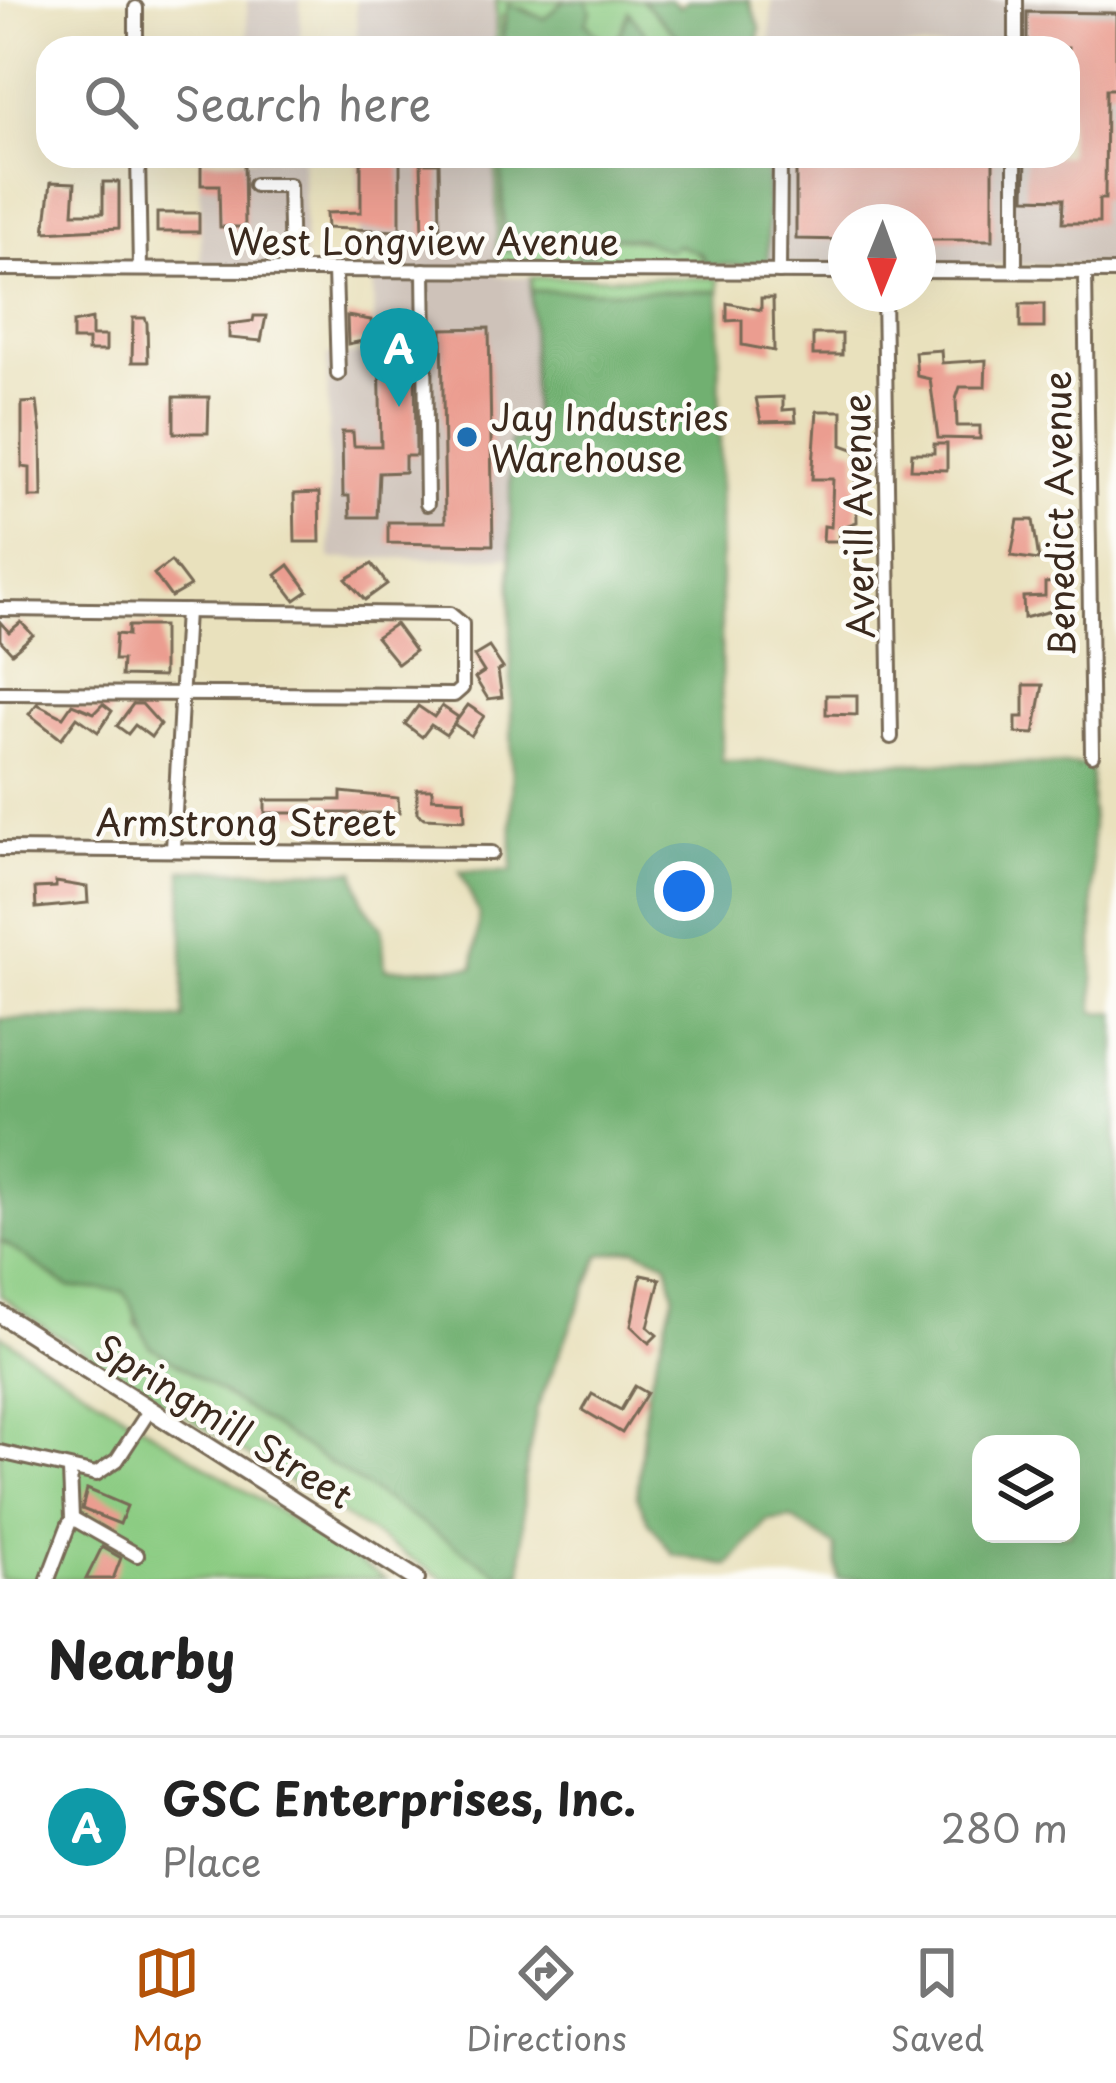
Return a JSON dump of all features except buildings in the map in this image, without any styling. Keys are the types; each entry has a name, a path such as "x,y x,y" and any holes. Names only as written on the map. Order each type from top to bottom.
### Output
{"main road":[{"name":"Springmill Street","path":"0,1314 416,1579"}],"street":[{"path":"1016,0 1016,36"},
{"path":"136,8 136,36"},
{"path":"138,168 140,269"},
{"path":"779,272 780,168"},
{"path":"1015,271 1016,168"},
{"path":"255,185 289,185 291,269"},
{"name":"West Longview Avenue","path":"0,269 828,272"},
{"path":"335,270 338,374"},
{"path":"424,271 427,504"},
{"path":"936,271 1116,272"},
{"name":"Benedict Avenue","path":"1085,272 1092,755"},
{"name":"Averill Avenue","path":"884,312 891,737"},
{"path":"0,609 450,614 462,624 462,688 454,694 0,693"},
{"path":"173,849 186,611"},
{"name":"Armstrong Street","path":"0,849 492,853"},
{"path":"0,1452 96,1474 111,1466 149,1411"},
{"path":"70,1471 72,1518 137,1555"},
{"path":"48,1579 69,1524"}],"shaded area":[{"path":"247,0 300,0 301,36 248,36"},
{"path":"356,0 496,0 496,36 357,36"},
{"path":"772,0 1116,0 1116,265 936,265 936,204 828,204 828,265 768,265 767,168 1080,168 1080,36 770,36"},
{"path":"200,168 303,168 305,268 201,268"},
{"path":"358,168 496,168 497,276 531,277 533,440 510,441 511,557 330,559 327,355 374,354 373,270 359,268"}],"green space":[{"path":"496,0 565,0 544,19 523,8 502,16 501,36 496,36"},
{"path":"565,0 586,0 591,11 586,23 598,36 503,36 508,4 544,19"},
{"path":"586,0 642,0 677,36 643,36 629,14 619,36 598,36 586,23 591,11"},
{"path":"642,0 670,0 680,7 688,0 749,0 760,28 759,36 677,36"},
{"path":"629,12 643,36 619,36"},
{"path":"496,168 501,168 501,234 514,253 550,233 572,243 578,258 592,257 606,236 692,248 708,265 497,264"},
{"path":"502,168 767,168 768,265 708,265 701,254 678,245 669,250 641,239 607,236 584,260 571,243 550,233 524,250 505,251"},
{"path":"531,277 718,278 719,291 531,291"},
{"path":"531,291 719,291 722,761 1091,765 1094,1012 1116,1013 1116,1579 838,1579 835,1546 791,1518 767,1521 729,1566 674,1555 648,1521 637,1496 647,1393 674,1294 667,1263 635,1249 600,1255 537,1408 524,1479 522,1572 502,1576 150,1346 122,1291 69,1287 0,1240 0,1019 184,1019 182,870 355,871 364,904 382,928 385,969 474,967 479,914 460,871 512,871 510,440 533,439"},
{"path":"0,1240 69,1287 122,1291 134,1305 136,1325 502,1576 522,1572 522,1579 444,1579 44,1327 0,1295"},
{"path":"0,1334 28,1354 386,1579 0,1579"}],"place":[{"name":"GSC Enterprises, Inc.","path":"399,407"},
{"name":"Jay Industries Warehouse","path":"467,437"}]}
